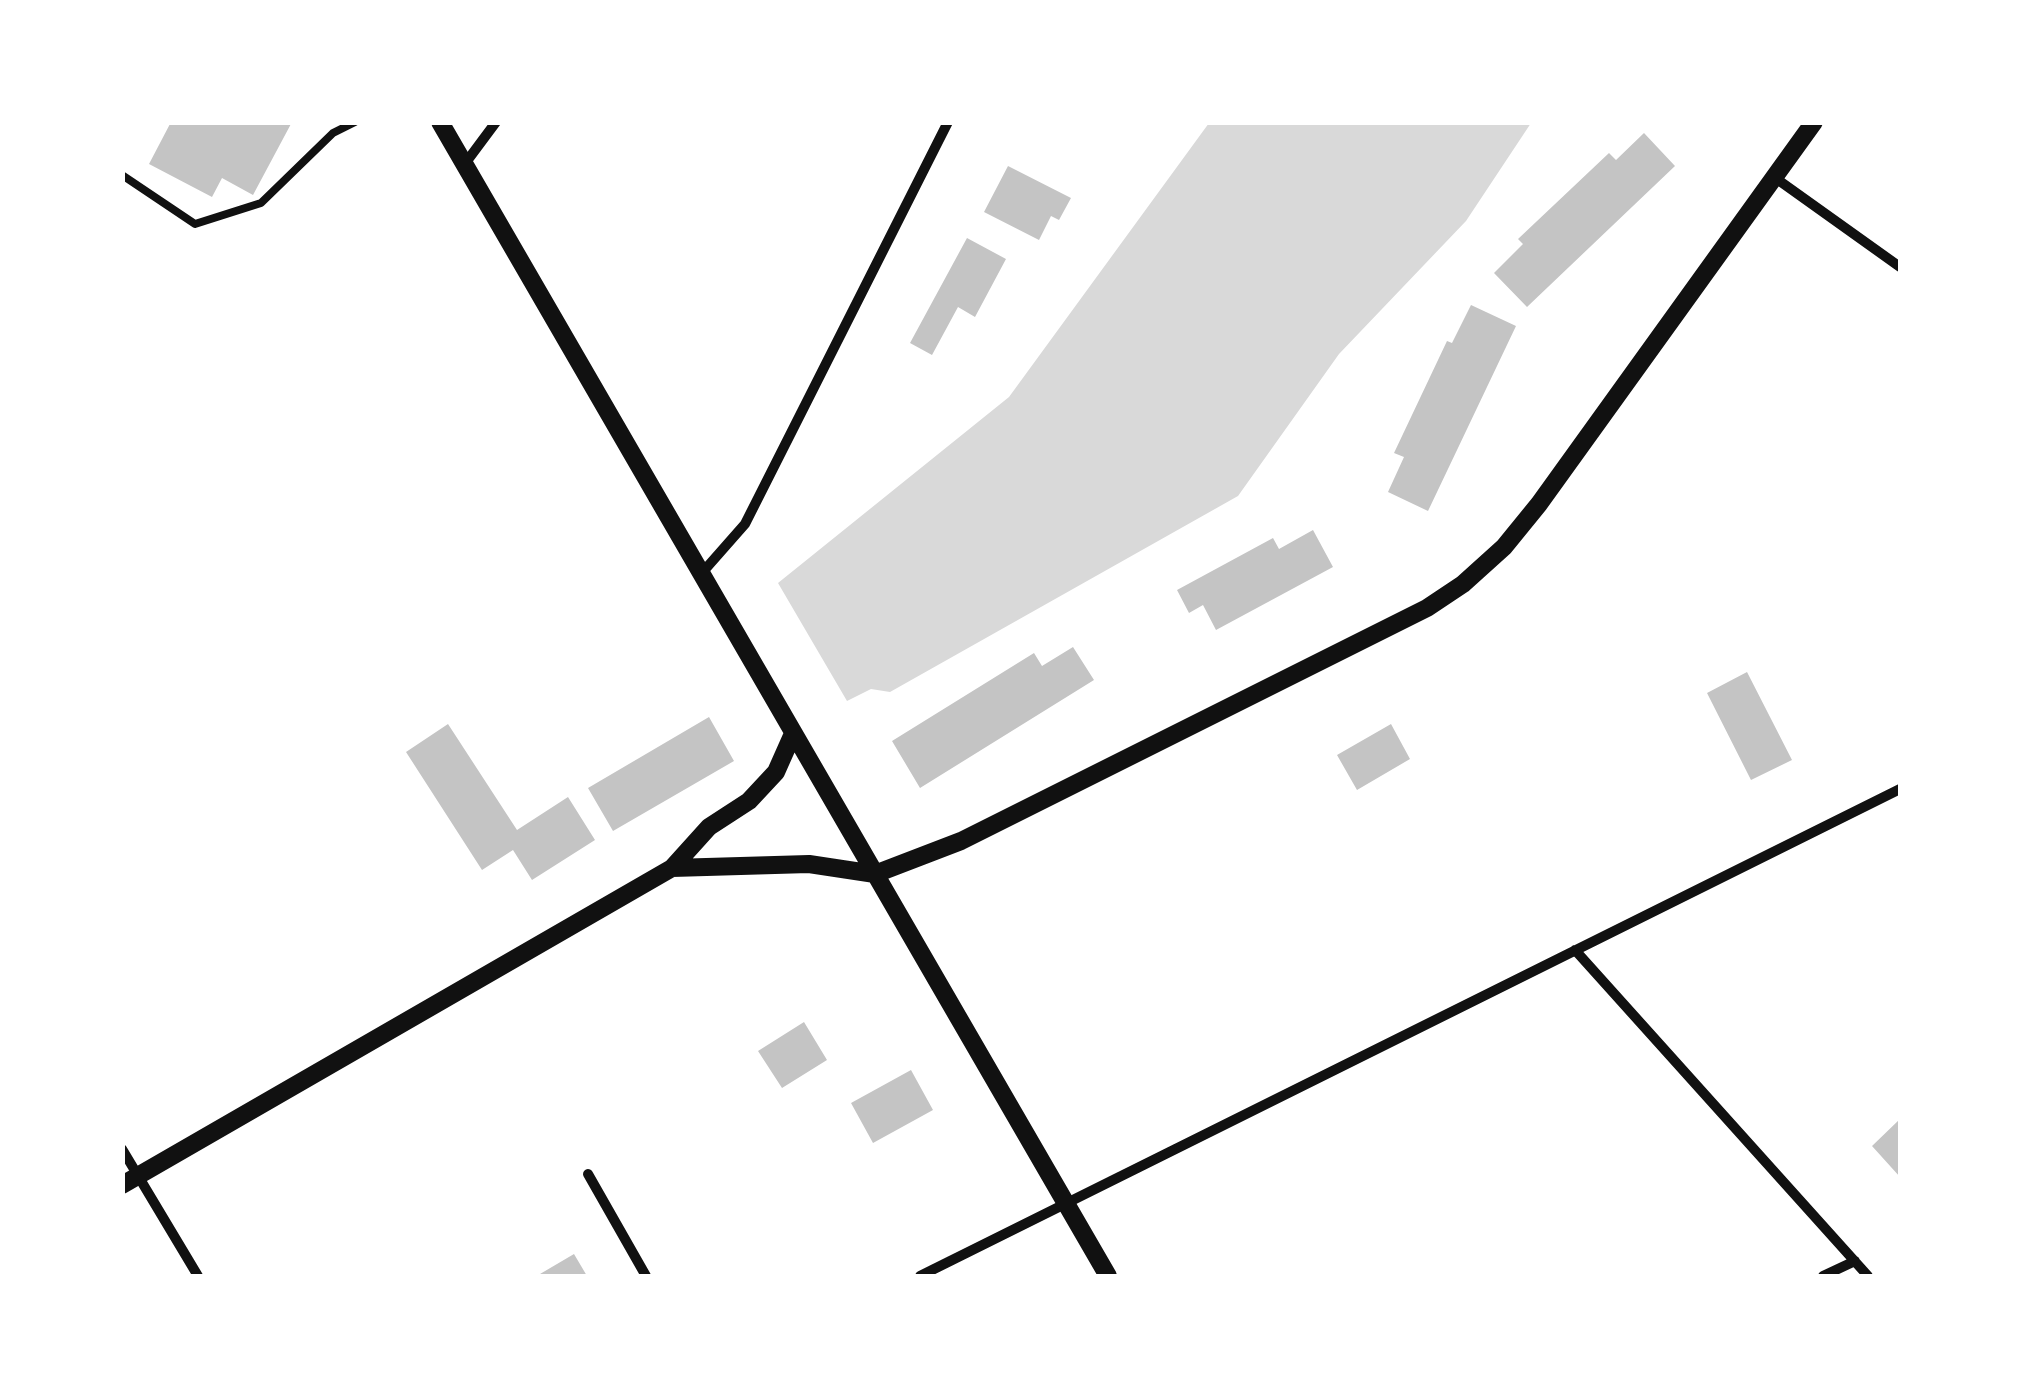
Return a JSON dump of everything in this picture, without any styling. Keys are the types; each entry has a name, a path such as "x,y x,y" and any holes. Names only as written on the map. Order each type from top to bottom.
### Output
{"street":[{"path":"440,122 1108,1276"},
{"path":"464,165 496,122"},
{"path":"701,574 745,524 948,122"},
{"path":"672,868 808,864 875,874 961,841 1427,608 1504,547 1539,504 1814,122"},
{"path":"1774,177 1900,267"},
{"path":"130,1180 672,868 709,827 749,800 776,772 792,736"},
{"path":"920,1276 1900,789"},
{"path":"1575,950 1868,1276"},
{"path":"122,1149 130,1180 198,1276"},
{"path":"588,1174 646,1276"},
{"path":"1823,1276 1855,1261"}],"lane":[{"path":"122,175 195,224 260,203 333,133 355,122"}],"shaded area":[{"path":"1209,123 1531,123 1466,221 1339,354 1238,496 890,692 871,689 847,701 778,583 1009,397"}],"building":[{"path":"171,122 292,122 253,195 222,178 212,197 149,164"},
{"path":"1644,133 1675,166 1527,307 1494,273 1523,244 1518,239 1609,153 1616,160"},
{"path":"1008,166 1071,198 1059,220 1051,216 1039,240 984,212"},
{"path":"967,238 1006,259 975,317 958,307 932,355 910,343"},
{"path":"1471,305 1516,326 1428,511 1388,492 1404,457 1394,453 1447,341 1452,343"},
{"path":"1313,530 1333,567 1216,630 1203,605 1189,613 1177,590 1273,538 1279,549"},
{"path":"1073,647 1094,680 920,788 892,741 1034,653 1042,666"},
{"path":"1747,672 1792,760 1751,780 1707,693"},
{"path":"709,717 734,761 613,831 588,788"},
{"path":"448,724 517,830 568,797 595,840 532,880 513,850 482,870 406,752"},
{"path":"1391,724 1410,759 1357,790 1337,755"},
{"path":"804,1022 827,1060 782,1088 758,1051"},
{"path":"911,1070 933,1110 873,1143 851,1103"},
{"path":"1900,1119 1900,1177 1872,1146"},
{"path":"574,1254 587,1276 540,1274"}]}
